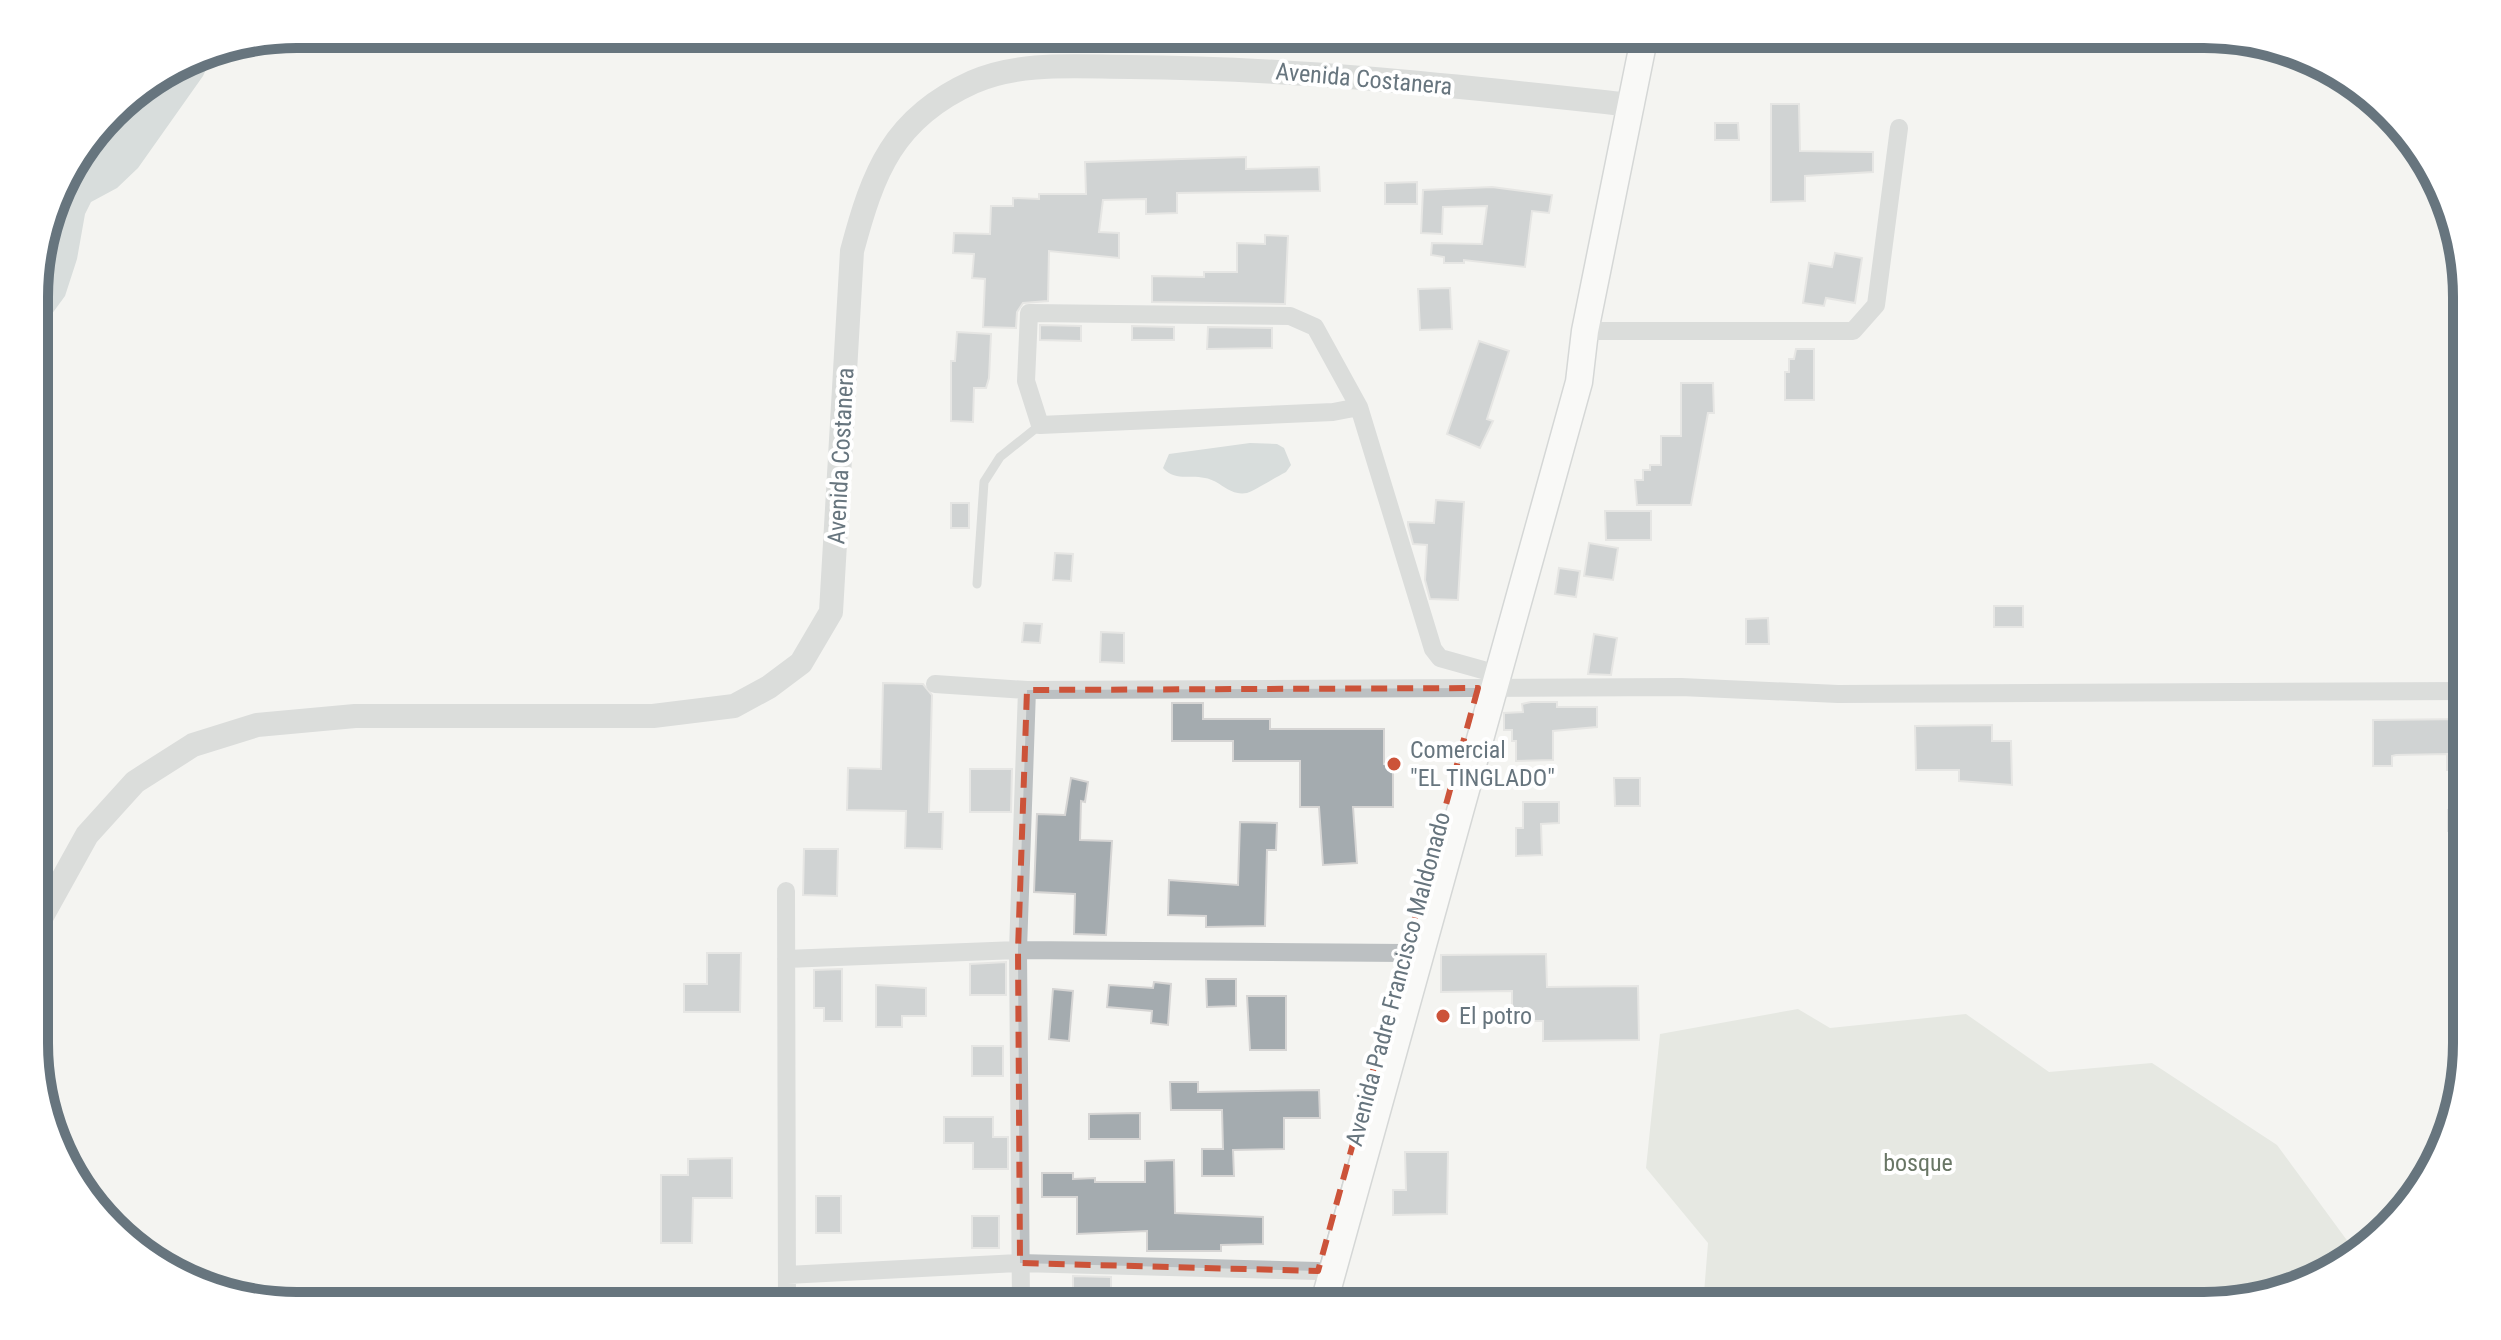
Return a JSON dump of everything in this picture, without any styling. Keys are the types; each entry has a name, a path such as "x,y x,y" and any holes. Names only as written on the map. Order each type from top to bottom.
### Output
{"main road":[{"name":"Avenida Padre Francisco Maldonado","path":"1327,1291 1562,378 1585,331 1642,48"},
{"name":"Avenida Padre Francisco Maldonado","path":"1312,1291 1405,953 1485,681"}],"street":[{"name":"Avenida Costanera","path":"48,905 87,835 135,782 193,745 257,725 355,716 653,716 734,706 769,687 801,663 831,612 852,251 867,195 890,145 932,106 975,81 1040,67 1340,74 1632,105"},
{"path":"1585,331 1853,331 1876,305 1899,128"},
{"path":"1359,407 1333,412 1040,425 1026,381 1029,313 1290,316 1315,327 1359,407 1433,649 1440,658 1485,681"},
{"path":"935,684 1027,690 1485,681 1838,694 2453,691"},
{"path":"1021,1292 1018,950 1027,690"},
{"path":"786,891 787,1292"},
{"path":"786,959 1018,950 1405,953"},
{"path":"787,1275 1020,1263 1318,1271"}],"lane":[{"path":"977,584 984,482 1000,457 1040,425"}],"highlighted area":[{"path":"1478,688 1318,1271 1020,1263 1018,950 1027,690"}],"green space":[{"name":"bosque","path":"1798,1009 1830,1028 1966,1014 2049,1072 2152,1063 2277,1145 2350,1244 2314,1266 2284,1279 2220,1291 1704,1291 1708,1243 1646,1168 1660,1034"}],"shaded area":[{"path":"208,65 138,168 117,188 91,202 85,214 77,259 65,296 49,318 50,264 56,232 67,202 90,159 99,145 133,110 172,81"},
{"path":"1250,443 1277,444 1284,448 1291,465 1286,472 1247,493 1235,492 1205,478 1173,475 1163,468 1169,454"}],"building":[{"path":"1771,104 1799,104 1800,151 1873,152 1873,172 1805,176 1805,201 1771,202"},
{"path":"1715,123 1738,123 1739,140 1715,140"},
{"path":"1246,157 1246,169 1319,167 1320,191 1177,193 1177,213 1146,214 1146,199 1103,200 1099,232 1119,233 1119,258 1049,251 1048,301 1023,303 1017,312 1016,328 983,327 985,279 972,278 974,254 953,253 954,233 990,234 991,206 1013,206 1013,198 1039,199 1039,194 1086,194 1085,162"},
{"path":"1417,182 1417,204 1385,204 1385,183"},
{"path":"1492,187 1552,195 1549,213 1532,211 1525,267 1464,260 1464,263 1444,263 1444,257 1431,255 1432,243 1482,244 1487,206 1443,207 1442,234 1421,233 1423,190"},
{"path":"1265,235 1288,236 1285,304 1152,302 1152,276 1204,277 1204,272 1237,272 1237,243 1265,244"},
{"path":"1835,253 1862,258 1855,303 1826,298 1824,306 1803,303 1809,263 1832,267"},
{"path":"1450,288 1452,329 1420,330 1418,289"},
{"path":"1040,325 1081,326 1081,341 1040,340"},
{"path":"1132,326 1174,327 1174,340 1132,340"},
{"path":"1208,327 1272,328 1272,348 1207,349"},
{"path":"957,332 991,334 989,378 986,388 974,388 973,422 951,421 951,361 955,361"},
{"path":"1479,341 1509,351 1487,419 1493,421 1480,448 1447,434"},
{"path":"1796,349 1814,349 1814,400 1785,400 1785,372 1789,372 1789,359 1794,359"},
{"path":"1681,383 1713,383 1714,413 1708,413 1691,505 1637,505 1635,480 1643,480 1643,470 1650,470 1650,465 1661,465 1661,436 1681,436"},
{"path":"1436,500 1464,502 1458,600 1430,599 1425,580 1427,545 1413,544 1408,525 1408,522 1434,523"},
{"path":"951,503 969,503 969,528 951,528"},
{"path":"1605,511 1651,511 1651,540 1606,540"},
{"path":"1589,543 1618,548 1613,580 1584,576"},
{"path":"1055,553 1073,554 1071,581 1053,580"},
{"path":"1559,568 1580,571 1576,597 1555,594"},
{"path":"1994,606 2023,606 2023,627 1994,627"},
{"path":"1768,618 1769,644 1746,644 1746,619"},
{"path":"1024,623 1042,624 1040,643 1022,642"},
{"path":"1101,632 1124,633 1124,663 1100,662"},
{"path":"1594,634 1617,638 1611,675 1588,674"},
{"path":"883,683 923,684 932,695 929,812 943,812 942,849 905,848 906,811 847,810 848,768 881,769"},
{"path":"1557,702 1557,707 1597,707 1597,727 1553,731 1553,760 1516,761 1516,741 1512,741 1512,730 1504,730 1504,713 1523,712 1522,704"},
{"path":"1172,703 1203,703 1203,719 1270,719 1270,729 1384,729 1384,764 1393,764 1393,807 1353,807 1357,863 1323,865 1319,807 1300,807 1300,761 1233,761 1233,741 1172,741"},
{"path":"2453,719 2453,770 2447,770 2447,754 2396,755 2392,756 2392,766 2373,766 2373,720"},
{"path":"1992,725 1992,741 2011,741 2012,785 1959,781 1959,770 1916,770 1915,726"},
{"path":"970,769 1012,769 1011,812 970,812"},
{"path":"1071,778 1088,782 1085,802 1081,801 1080,840 1112,841 1106,935 1074,934 1075,894 1034,892 1037,814 1065,815"},
{"path":"1614,778 1640,778 1640,806 1615,806"},
{"path":"1523,802 1559,802 1559,823 1541,824 1542,855 1516,856 1516,828 1523,828"},
{"path":"2448,810 2453,810 2453,831 2448,831"},
{"path":"1240,822 1277,823 1276,850 1267,850 1265,926 1206,927 1206,916 1168,915 1169,880 1238,885"},
{"path":"804,849 838,849 837,896 803,895"},
{"path":"707,953 741,953 740,1012 684,1012 684,984 707,984"},
{"path":"1546,954 1547,987 1638,986 1639,1040 1543,1041 1543,1021 1512,1021 1512,991 1441,992 1441,955"},
{"path":"1006,962 1006,995 970,995 970,964"},
{"path":"842,969 842,1021 824,1021 824,1008 814,1008 814,970"},
{"path":"1206,979 1236,979 1236,1006 1207,1007"},
{"path":"1154,982 1171,984 1168,1025 1151,1023 1152,1011 1107,1007 1109,985 1153,988"},
{"path":"876,985 926,988 926,1016 902,1016 902,1027 876,1027"},
{"path":"1053,989 1073,991 1069,1041 1049,1039"},
{"path":"1247,996 1286,996 1286,1050 1250,1050"},
{"path":"972,1046 1003,1046 1003,1076 972,1076"},
{"path":"1170,1082 1198,1082 1198,1092 1319,1090 1320,1118 1284,1118 1284,1149 1233,1150 1234,1176 1202,1176 1202,1149 1223,1149 1222,1110 1171,1110"},
{"path":"1140,1113 1140,1139 1089,1139 1089,1114"},
{"path":"944,1117 993,1117 993,1137 1008,1137 1008,1169 973,1169 973,1143 944,1143"},
{"path":"1405,1152 1448,1152 1447,1214 1393,1215 1393,1190 1406,1190"},
{"path":"732,1158 732,1198 693,1198 692,1243 661,1243 661,1175 688,1175 688,1159"},
{"path":"1174,1160 1175,1213 1263,1217 1263,1244 1221,1245 1221,1251 1147,1251 1147,1231 1077,1234 1077,1197 1042,1197 1042,1173 1073,1173 1073,1179 1095,1178 1095,1182 1145,1182 1145,1161"},
{"path":"816,1196 841,1196 841,1233 816,1233"},
{"path":"972,1216 999,1216 999,1248 972,1248"},
{"path":"1073,1276 1111,1277 1111,1292 1073,1292"}],"place":[{"name":"Comercial \"EL TINGLADO\"","path":"1394,764"},
{"name":"El potro","path":"1443,1016"}]}
